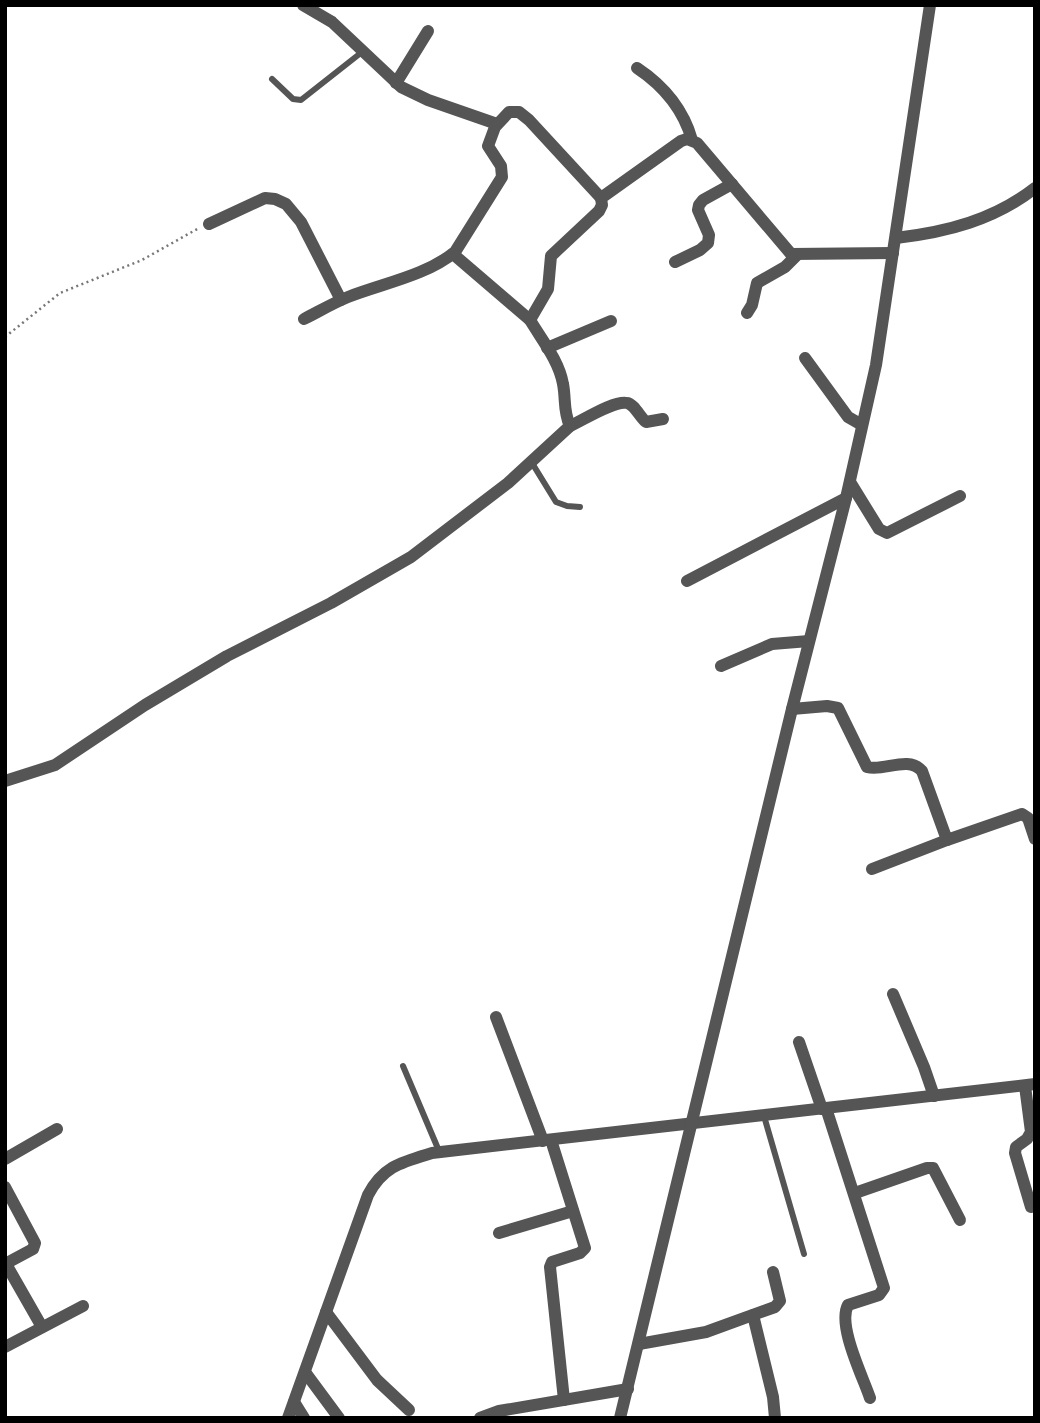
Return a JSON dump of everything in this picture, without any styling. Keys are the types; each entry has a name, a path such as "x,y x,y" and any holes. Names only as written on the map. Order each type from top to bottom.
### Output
{"street":[{"path":"303,5 332,22 396,83 428,100 498,124"},
{"path":"620,1418 792,709 850,482 876,365 930,5"},
{"path":"396,83 428,31"},
{"path":"637,68 673,100 683,114 692,140 786,250 796,256 893,253"},
{"path":"304,319 341,300 399,281 453,254 502,177 501,166 488,146 498,124 509,112 519,112 601,198 602,205 599,211 551,256 548,289 530,320"},
{"path":"601,198 681,141 692,140"},
{"path":"675,262 708,243 709,235 698,211 699,205 732,184"},
{"path":"896,238 928,234 977,221 999,212 1035,188"},
{"path":"209,224 265,198 286,204 300,222 341,300"},
{"path":"453,254 530,320 560,371 564,385 564,410 570,426"},
{"path":"747,313 752,305 757,283 785,267 796,256"},
{"path":"547,348 611,321"},
{"path":"805,358 848,417 862,425"},
{"path":"5,781 55,765 145,705 227,656 380,577 411,558 532,463 570,426 625,402 631,404 646,422 663,419"},
{"path":"850,482 879,529 887,533 960,496"},
{"path":"687,581 846,498"},
{"path":"721,666 765,646 810,641"},
{"path":"792,709 827,706 838,708 867,767 906,764 918,766 947,840"},
{"path":"872,869 1022,814 1028,818 1035,839"},
{"path":"893,994 932,1091"},
{"path":"496,1017 573,1210 585,1250 552,1262 550,1267 564,1400"},
{"path":"799,1042 855,1193 884,1288 879,1296 848,1305 844,1313 848,1337 870,1398"},
{"path":"288,1418 360,1215 376,1180 386,1170 438,1149 691,1124 932,1091 1030,1085 1031,1132 1015,1149 1031,1207"},
{"path":"5,1159 57,1129"},
{"path":"855,1193 933,1168 960,1220"},
{"path":"5,1187 35,1244 33,1249 5,1264 42,1327"},
{"path":"499,1233 573,1210"},
{"path":"639,1344 706,1332 775,1307 780,1303 774,1272"},
{"path":"5,1347 83,1306"},
{"path":"326,1312 377,1380 409,1410"},
{"path":"753,1315 773,1397 775,1418"},
{"path":"304,1372 339,1418"},
{"path":"480,1418 499,1411 628,1389"},
{"path":"294,1402 304,1418"}],"lane":[{"path":"272,79 293,99 301,100 362,52"},
{"path":"532,463 556,502 580,507"},
{"path":"403,1066 438,1149"},
{"path":"764,1115 804,1254"}],"path":[{"path":"5,337 60,293 142,260 182,236 209,224"}]}
